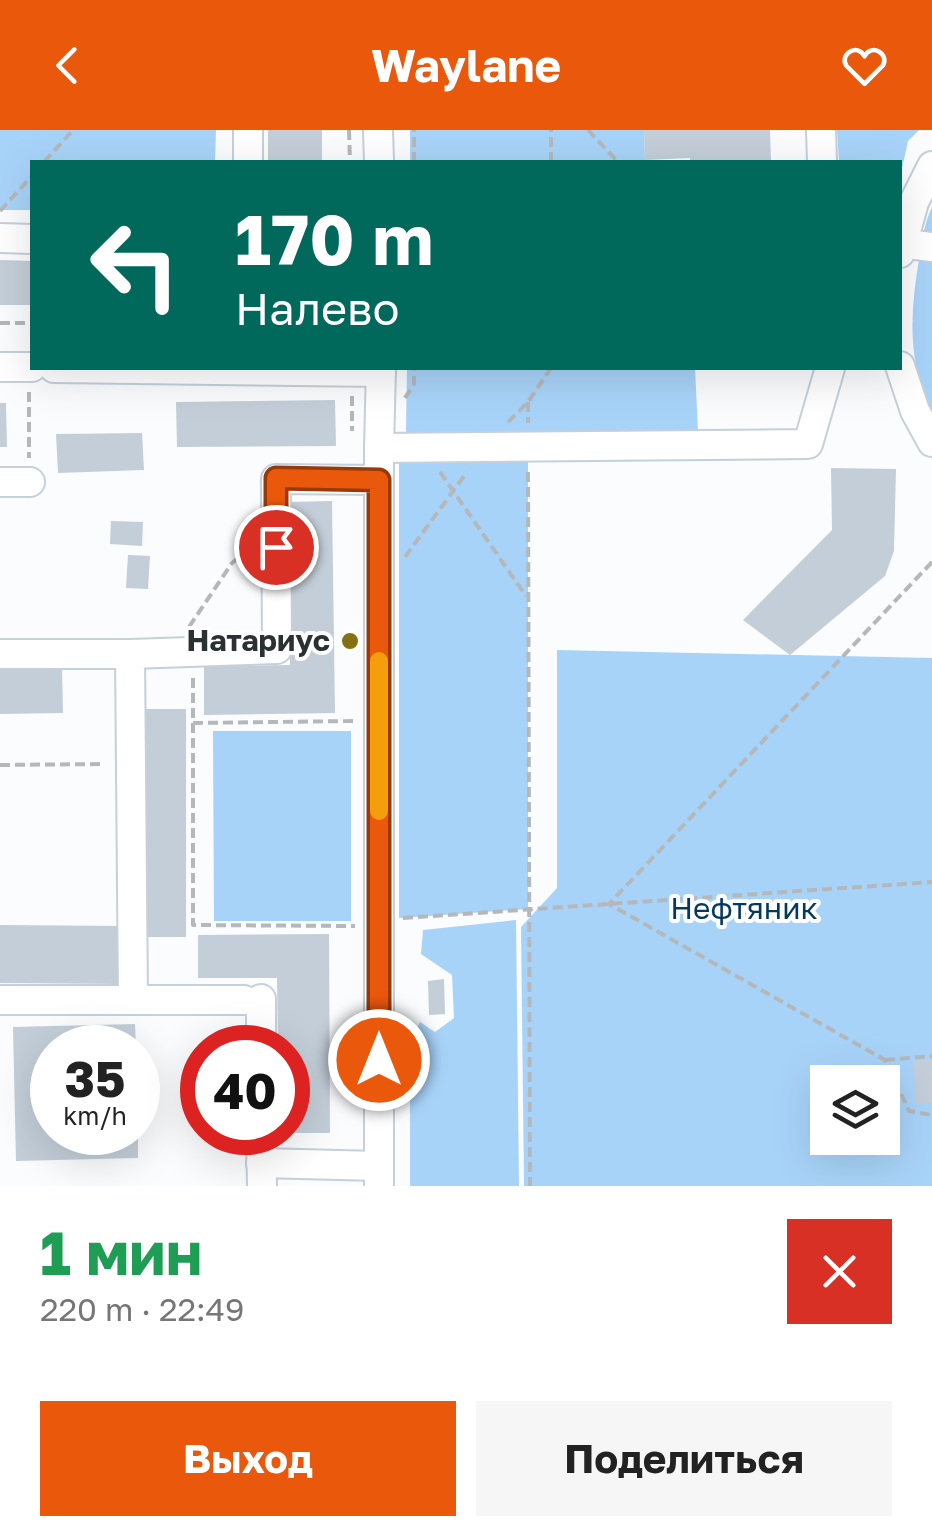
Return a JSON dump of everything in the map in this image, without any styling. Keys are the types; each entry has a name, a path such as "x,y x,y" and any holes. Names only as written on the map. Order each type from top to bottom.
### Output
{"street":[{"path":"248,130 248,160"},
{"path":"378,130 378,160"},
{"path":"821,130 822,160"},
{"path":"902,243 932,166"},
{"path":"0,238 30,239"},
{"path":"902,246 932,247"},
{"path":"0,367 31,378"},
{"path":"262,1174 378,1176 381,370"},
{"path":"379,448 808,444 829,370"},
{"path":"901,370 914,411 932,442"},
{"path":"0,654 277,650 276,478 379,480"},
{"path":"0,482 30,482"},
{"path":"130,654 133,1000"},
{"path":"0,1000 252,999 257,1025"}],"path":[{"path":"46,160 73,130"},
{"path":"350,130 350,160"},
{"path":"414,130 414,160"},
{"path":"551,130 551,160"},
{"path":"588,130 616,160"},
{"path":"0,211 30,178"},
{"path":"0,323 30,322"},
{"path":"399,564 482,447 528,402 550,370"},
{"path":"30,482 31,378"},
{"path":"528,402 530,1186"},
{"path":"422,448 528,600"},
{"path":"184,636 232,564 260,540"},
{"path":"610,904 932,562"},
{"path":"193,670 193,925 356,926 379,920 932,882"},
{"path":"193,723 354,722"},
{"path":"0,765 112,764"},
{"path":"610,904 885,1060 932,1056"},
{"path":"885,1060 909,1110 932,1114"}],"green space":[{"path":"0,130 216,130 215,160 30,160 30,210 0,210"},
{"path":"410,130 644,130 645,160 410,160"},
{"path":"837,130 919,130 908,141 902,169 902,160 839,160"},
{"path":"932,207 932,412 918,375 913,318 922,239"},
{"path":"407,370 695,370 698,431 406,432"},
{"path":"528,447 528,909 399,918 399,448"},
{"name":"Нефтяник","path":"557,650 932,658 932,1186 524,1186 521,927 557,888"},
{"path":"213,731 351,731 351,921 214,921"},
{"path":"516,920 519,1186 410,1186 410,1044 420,1022 435,1032 454,1018 452,975 421,954 423,930"}],"building":[{"path":"268,130 322,130 322,160 268,160"},
{"path":"644,130 770,130 771,160 645,160"},
{"path":"0,260 30,261 30,305 0,305"},
{"path":"335,400 336,446 177,447 176,402"},
{"path":"0,403 6,403 7,447 0,447"},
{"path":"142,433 144,470 58,473 56,434"},
{"path":"831,468 896,469 894,551 885,576 790,655 743,620 832,530"},
{"path":"332,501 335,713 204,715 204,666 290,665 287,502"},
{"path":"111,521 143,522 142,546 110,544"},
{"path":"128,555 150,556 148,589 126,588"},
{"path":"62,666 63,713 0,714 0,667"},
{"path":"140,709 186,709 186,937 140,937"},
{"path":"0,925 120,926 120,984 0,983"},
{"path":"329,934 330,1133 310,1133 310,1025 278,1025 277,978 198,978 198,935"},
{"path":"444,979 445,1014 429,1015 428,981"},
{"path":"13,1027 30,1027 30,1155 138,1158 16,1161"},
{"path":"932,1060 932,1103 916,1104 913,1061"}],"slow traffic":[{"path":"379,661 379,811"}],"place":[{"name":"Натариус","path":"350,641"}],"route":[{"path":"276,547 276,478 379,480 379,1060"}]}
